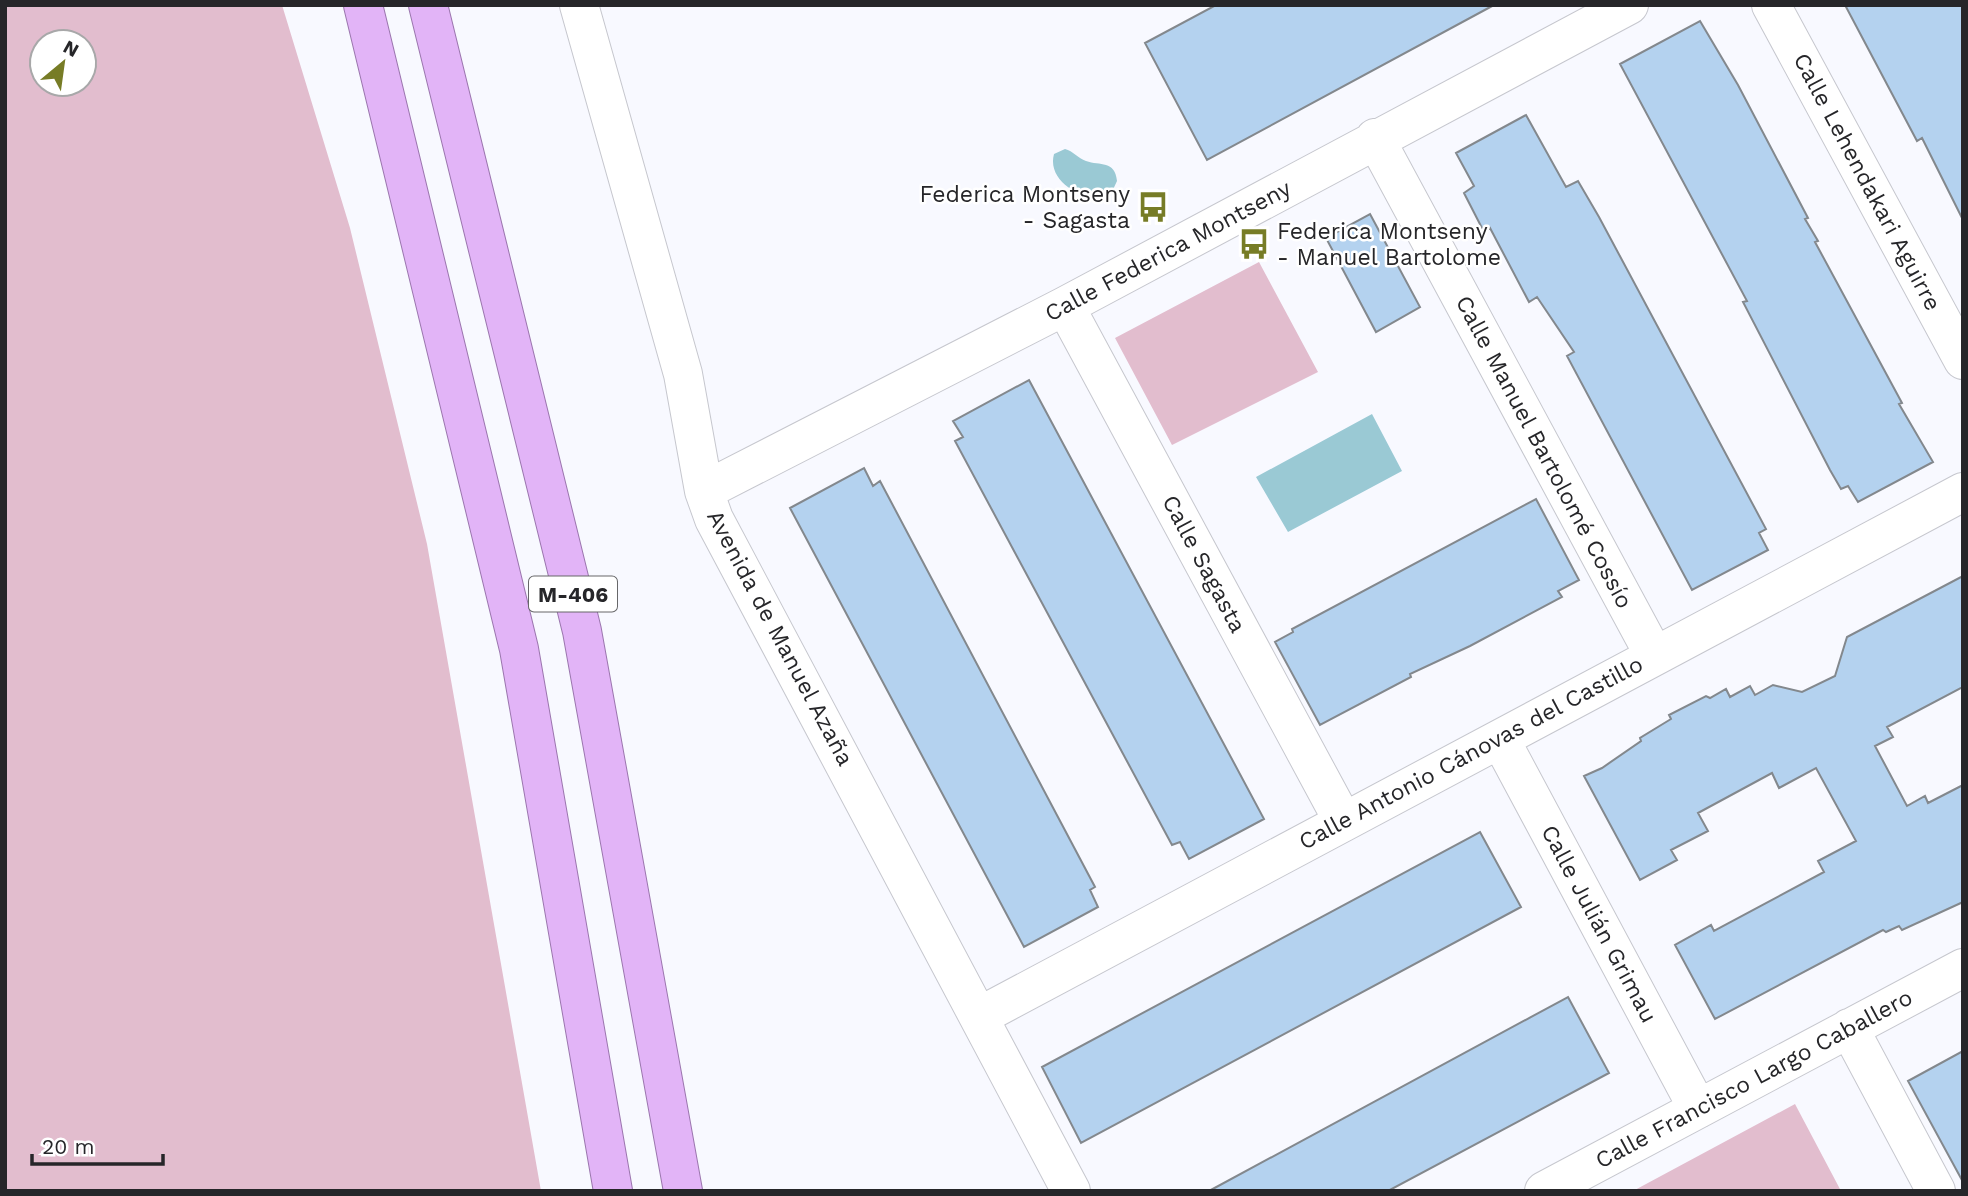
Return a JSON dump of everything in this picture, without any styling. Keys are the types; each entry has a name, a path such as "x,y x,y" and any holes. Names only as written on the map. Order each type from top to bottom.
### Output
{"highway":[{"name":"M-406","path":"363,5 519,649 613,1191"},
{"name":"M-406","path":"428,5 582,631 682,1191"}],"street":[{"name":"Avenida de Manuel Azaña","path":"579,5 683,374 705,491 715,519 1071,1191"},
{"name":"Calle Federica Montseny","path":"705,491 1065,306 1375,138 1629,5"},
{"name":"Calle Lehendakari Aguirre","path":"1771,5 1963,360"},
{"name":"Calle Manuel Bartolomé Cossío","path":"1375,138 1654,655"},
{"name":"Calle Sagasta","path":"1065,306 1343,821"},
{"name":"Calle Antonio Cánovas del Castillo","path":"980,1016 1963,492"},
{"name":"Calle Julián Grimau","path":"1500,738 1698,1109"},
{"name":"Calle Francisco Largo Caballero","path":"1544,1191 1963,968"},
{"path":"1849,1028 1936,1191"}],"shaded area":[{"path":"5,5 282,5 350,228 427,544 541,1191 5,1191"},
{"path":"1259,262 1318,372 1172,445 1115,338"},
{"path":"1795,1104 1841,1191 1633,1191"}],"water":[{"path":"1065,149 1086,161 1106,165 1113,170 1117,181 1110,196 1090,197 1070,189 1062,182 1053,164 1054,154"},
{"path":"1372,414 1402,471 1288,532 1256,477"}],"building":[{"path":"1216,5 1494,5 1207,160 1145,43"},
{"path":"1845,5 1963,5 1963,220 1922,138 1917,141"},
{"path":"1700,21 1738,85 1808,218 1805,219 1818,241 1815,242 1902,403 1899,404 1933,462 1858,502 1848,486 1841,489 1830,470 1743,302 1747,301 1620,64"},
{"path":"1526,115 1566,187 1578,181 1599,217 1766,529 1759,533 1768,550 1692,590 1567,356 1574,352 1537,297 1529,302 1490,228 1484,232 1464,193 1474,186 1456,153"},
{"path":"1370,214 1420,307 1376,332 1326,238"},
{"path":"1029,380 1264,819 1189,859 1180,842 1172,845 955,441 963,437 953,421"},
{"path":"864,468 873,486 880,481 1095,887 1090,890 1098,907 1024,947 790,508"},
{"path":"1536,499 1579,580 1558,591 1562,597 1470,646 1410,674 1411,677 1320,725 1275,642 1293,632 1292,629"},
{"path":"1963,576 1963,687 1887,727 1893,737 1875,746 1907,806 1925,796 1928,803 1963,785 1963,902 1902,930 1899,926 1886,932 1883,930 1715,1019 1675,945 1711,925 1714,931 1824,872 1818,861 1856,841 1816,768 1779,788 1772,773 1698,813 1708,831 1671,850 1677,860 1640,880 1584,776 1602,768 1641,741 1640,738 1671,719 1669,715 1706,696 1710,698 1726,689 1730,697 1750,686 1755,695 1773,685 1802,692 1835,676 1847,637"},
{"path":"1480,832 1521,907 1081,1143 1042,1067"},
{"path":"1568,997 1609,1073 1388,1191 1209,1191"},
{"path":"1963,1051 1963,1182 1908,1081"}],"place":[{"name":"Federica Montseny - Sagasta","path":"1153,207"},
{"name":"Federica Montseny - Manuel Bartolome","path":"1254,244"}]}
